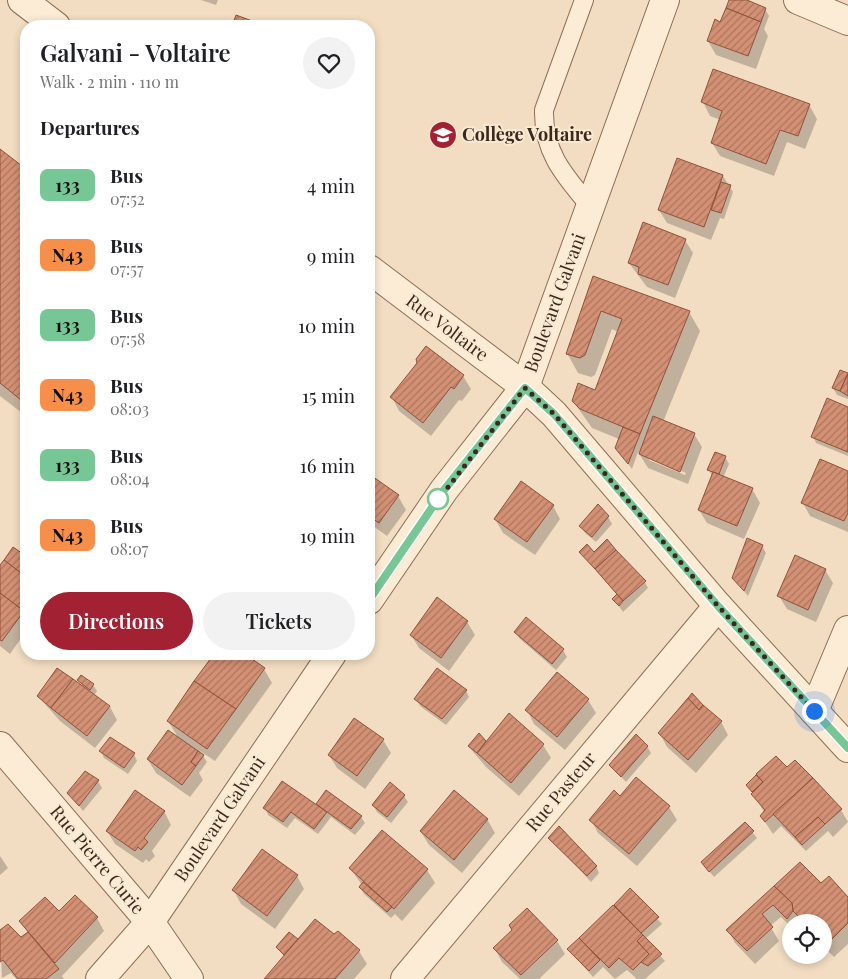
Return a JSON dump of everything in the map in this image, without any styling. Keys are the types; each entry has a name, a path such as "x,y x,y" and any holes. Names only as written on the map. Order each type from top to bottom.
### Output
{"street":[{"path":"22,0 48,20"},
{"name":"Boulevard Galvani","path":"375,591 444,490 525,388 665,0"},
{"path":"798,0 848,21"},
{"name":"Rue Voltaire","path":"375,274 525,388 554,414 718,606 848,748"},
{"name":"Rue Pasteur","path":"405,979 718,606"},
{"path":"814,711 848,630"},
{"name":"Boulevard Galvani","path":"100,979 150,922 328,660"},
{"name":"Rue Pierre Curie","path":"0,746 150,922 189,979"}],"lane":[{"path":"584,0 544,110 543,128 548,146 562,172 590,206"}],"building":[{"path":"729,0 747,0 766,8 761,22 726,8"},
{"path":"726,8 761,22 748,56 707,41 715,19 720,22"},
{"path":"236,15 250,20 234,20"},
{"path":"713,69 810,104 798,136 780,130 766,164 711,143 722,111 701,102"},
{"path":"0,149 20,164 20,399 0,383"},
{"path":"677,158 723,175 704,227 658,210"},
{"path":"721,182 731,185 721,213 711,210"},
{"path":"643,222 686,239 668,285 638,274 639,267 628,263"},
{"path":"593,276 690,311 640,434 580,409 572,401 578,383 595,390 622,319 601,311 585,355 580,358 566,354"},
{"path":"426,346 464,375 454,389 451,387 423,423 390,397 417,363 416,359"},
{"path":"840,370 848,373 840,391 832,388"},
{"path":"848,374 848,396 840,391"},
{"path":"827,398 848,407 848,452 811,437"},
{"path":"653,416 695,433 680,472 639,454"},
{"path":"623,427 640,434 628,464 615,448"},
{"path":"715,452 726,456 719,474 707,470"},
{"path":"820,459 848,471 848,513 844,521 801,503"},
{"path":"713,472 753,488 737,526 698,510"},
{"path":"375,478 399,495 379,523 375,520"},
{"path":"521,481 554,505 527,542 494,519"},
{"path":"598,504 609,516 592,537 579,526"},
{"path":"747,538 763,545 744,591 732,578"},
{"path":"607,539 616,550 595,569 579,552 587,544 594,552"},
{"path":"13,547 20,552 20,572 4,560"},
{"path":"616,550 646,581 623,601 595,569"},
{"path":"795,555 826,569 808,610 777,596"},
{"path":"4,560 20,572 20,608 0,593 0,565"},
{"path":"0,593 20,608 20,616 2,641 0,640"},
{"path":"617,594 623,601 619,606 612,599"},
{"path":"437,597 468,621 441,658 410,635"},
{"path":"526,617 564,649 552,664 514,632"},
{"path":"210,660 254,660 265,668 236,709 194,681"},
{"path":"57,668 73,679 51,708 37,696"},
{"path":"437,668 467,690 442,719 414,699"},
{"path":"557,672 589,699 557,737 525,710"},
{"path":"81,675 94,684 90,690 77,680"},
{"path":"73,679 110,706 87,736 51,708"},
{"path":"194,681 236,709 207,749 167,721"},
{"path":"692,693 703,705 699,710 688,698"},
{"path":"688,698 699,710 703,705 722,721 688,760 658,733"},
{"path":"509,713 544,744 511,783 477,753"},
{"path":"354,718 384,739 357,776 328,755"},
{"path":"168,730 198,751 191,762 196,766 182,785 147,759"},
{"path":"479,733 486,741 477,753 468,746"},
{"path":"636,734 648,746 621,777 609,765"},
{"path":"110,737 135,753 124,768 99,751"},
{"path":"198,751 204,755 196,766 191,762"},
{"path":"776,756 787,767 795,760 813,778 765,822 760,816 765,810 751,794 763,782 756,774"},
{"path":"85,771 99,780 79,806 67,793"},
{"path":"756,775 763,782 752,792 746,785"},
{"path":"636,777 670,806 629,854 589,820 614,790 620,796"},
{"path":"813,778 842,809 825,824 818,817 795,837 773,814"},
{"path":"282,781 327,812 314,829 291,812 283,822 263,808"},
{"path":"390,782 405,795 387,817 372,805"},
{"path":"135,790 165,811 144,838 148,842 141,850 138,847 135,851 106,831"},
{"path":"326,790 362,816 351,829 316,804"},
{"path":"454,790 488,819 454,860 420,831"},
{"path":"818,817 825,824 802,845 795,837"},
{"path":"745,822 754,831 709,872 701,862"},
{"path":"559,826 597,866 587,876 548,838"},
{"path":"382,830 428,869 394,909 349,868"},
{"path":"262,849 298,875 267,916 232,890"},
{"path":"800,862 821,883 829,876 848,897 848,923 832,939 832,914 796,914 793,911 792,903 774,886"},
{"path":"363,882 392,907 387,912 359,887"},
{"path":"774,886 792,903 793,911 791,914 782,914 773,905 762,914 773,927 747,951 726,930"},
{"path":"630,888 659,917 641,933 614,905"},
{"path":"75,895 98,917 55,963 19,921 45,897 59,911"},
{"path":"613,905 643,935 637,941 649,954 633,970 619,958 609,968 579,938"},
{"path":"527,908 558,940 521,975 493,948 512,930 509,925"},
{"path":"315,919 334,934 338,931 360,950 335,979 264,979"},
{"path":"8,924 21,937 28,932 59,969 46,979 18,979 3,960 0,962 0,930"},
{"path":"289,932 298,939 284,955 276,947"},
{"path":"643,935 662,954 648,966 641,962 649,954 637,941"},
{"path":"579,938 600,960 589,971 567,949"}],"bus line":[{"name":"133","path":"375,591 444,490 525,388 554,414 718,606 848,748"}],"place":[{"name":"Collège Voltaire","path":"443,135"}],"route":[{"path":"438,499 435,504 525,388 554,414 718,606 814,711"}]}
